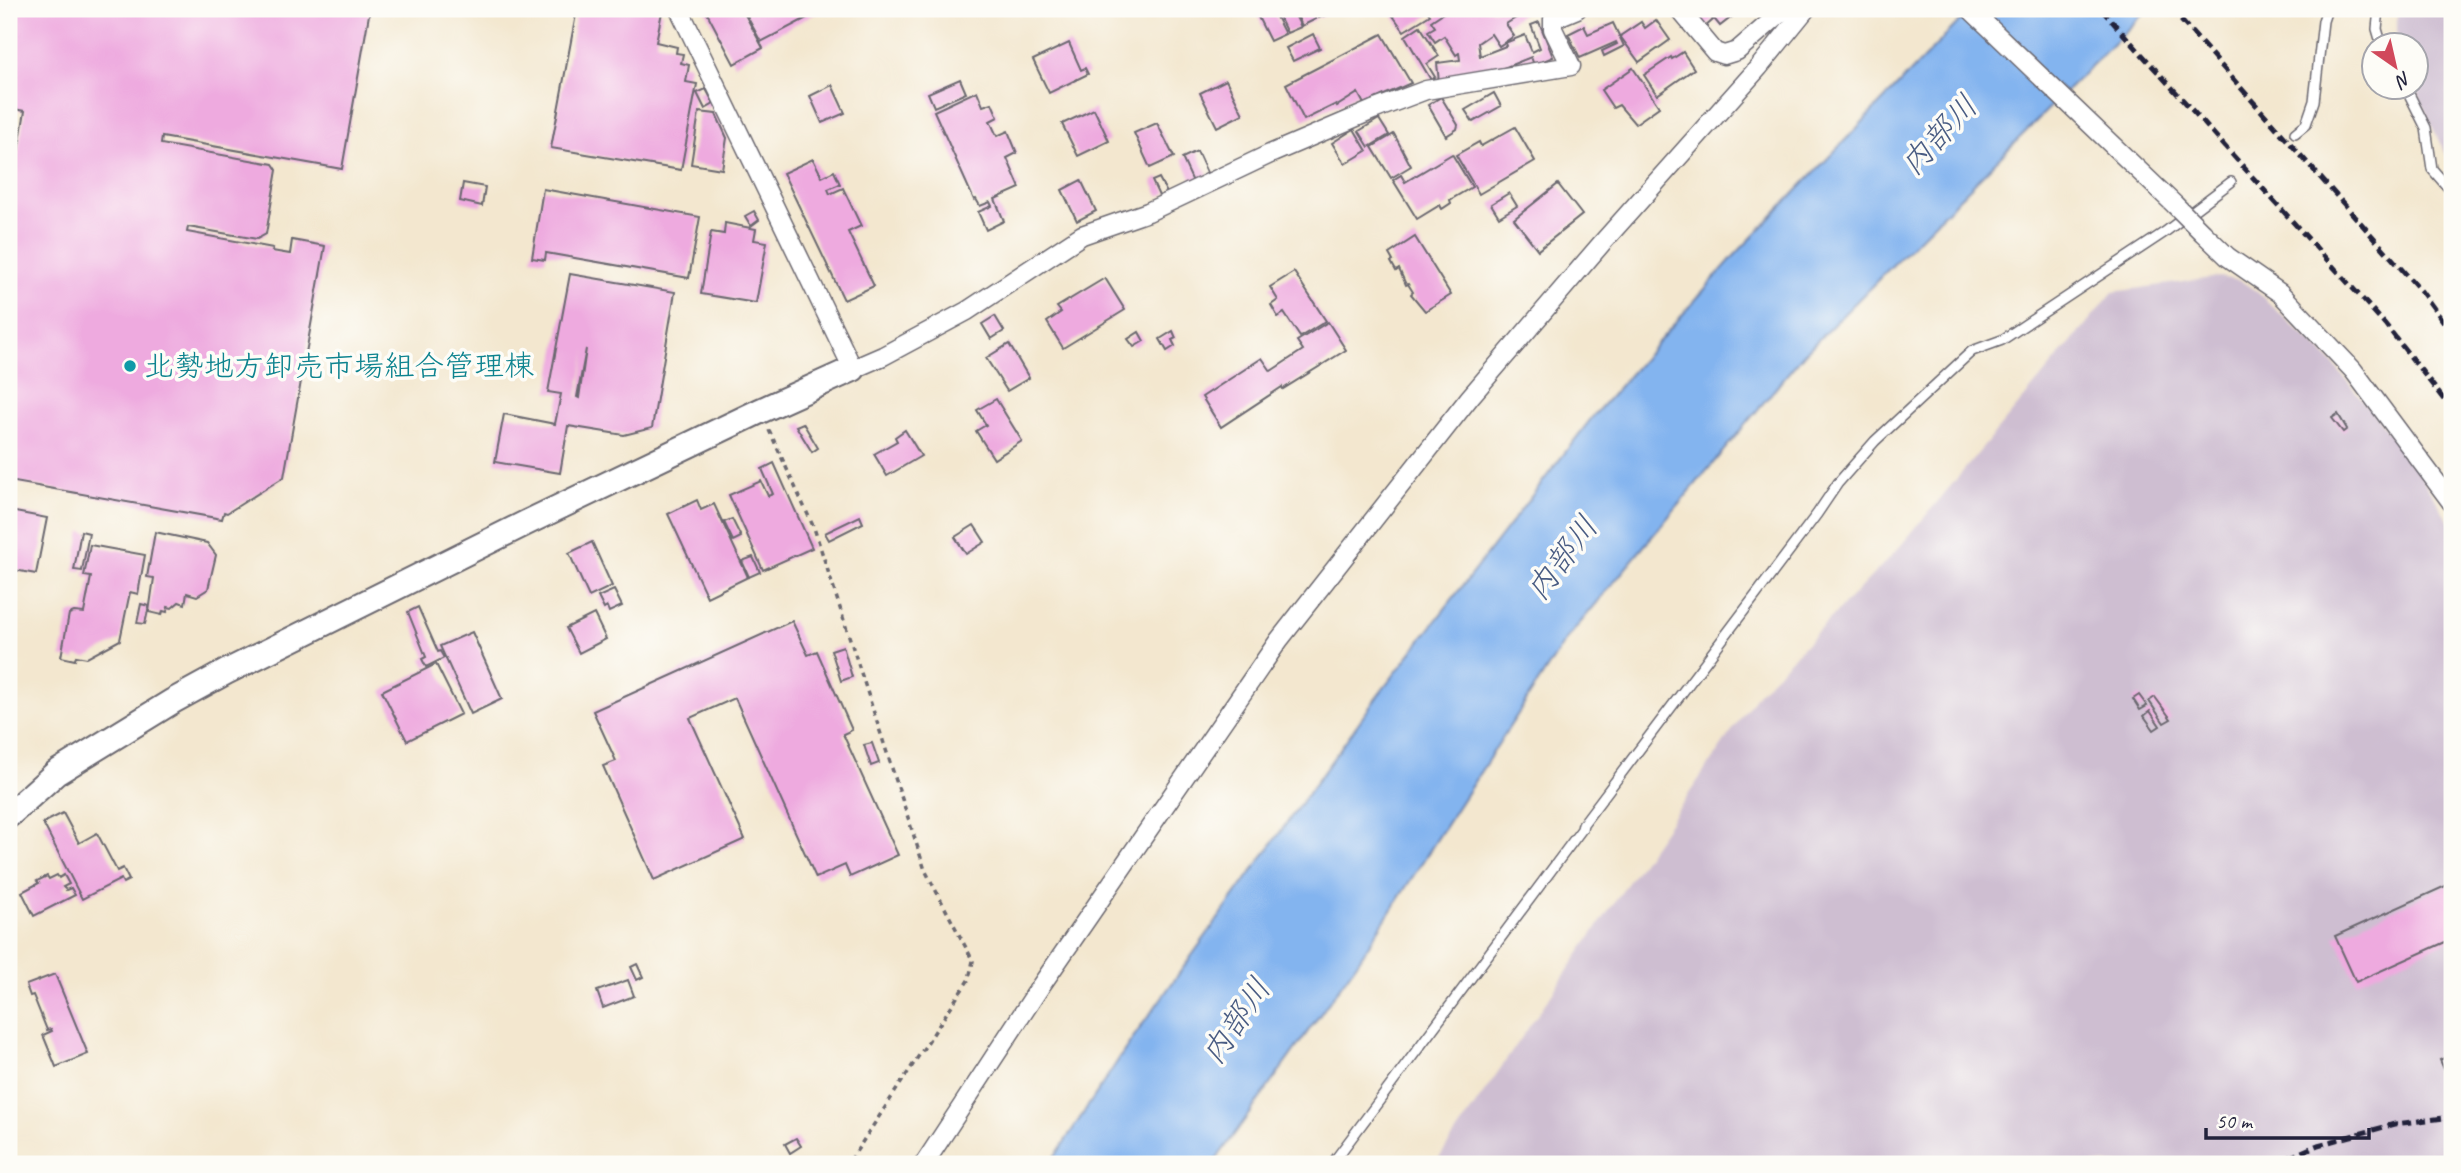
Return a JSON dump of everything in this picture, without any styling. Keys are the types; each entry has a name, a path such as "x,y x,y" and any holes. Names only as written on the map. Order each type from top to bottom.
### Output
{"street":[{"path":"679,9 853,369"},
{"path":"9,815 56,773 173,701 226,672 760,411 883,356 967,311 1082,235 1148,212 1258,160 1426,90 1571,66 1553,29 1553,19 1577,9"},
{"path":"1679,9 1715,52 1724,55 1737,51 1785,9"},
{"path":"924,1164 1168,798 1312,596 1470,397 1602,243 1759,67 1806,9"},
{"path":"1970,9 2228,257 2280,293 2353,370 2452,503"}],"lane":[{"path":"2295,133 2306,124 2314,101 2321,33 2327,9"},
{"path":"2378,32 2379,9"},
{"path":"2413,102 2426,128 2432,169 2452,192"},
{"path":"1332,1164 1838,483 1875,441 1972,351 2002,340 2155,239 2231,182"}],"path":[{"path":"760,411 814,528 925,870 973,961 969,979 848,1164"}],"shaded area":[{"path":"2397,9 2452,9 2452,170 2421,102 2430,102 2430,32 2397,32"},
{"path":"2219,277 2241,281 2256,291 2329,359 2405,452 2452,525 2452,1164 1435,1164 1758,693 1897,550 2113,292"}],"water":[{"name":"内部川","path":"1971,9 2148,9 1804,354 1565,641 1357,963 1213,1164 1050,1164 1130,1042 1377,697 1594,415 1734,256"}],"building":[{"name":"北勢地方卸売市場組合管理棟","path":"9,9 370,9 342,169 162,137 161,144 273,164 277,170 266,234 257,239 188,227 187,232 273,248 272,251 290,254 292,240 325,246 284,477 227,513 224,512 222,519 9,481 9,186 12,186 25,111 9,108 15,79 9,78"},
{"path":"577,9 655,9 662,12 656,42 677,47 676,53 683,54 681,63 689,65 686,82 697,84 681,170 551,148"},
{"path":"742,9 763,48 734,64 706,11"},
{"path":"743,9 824,9 761,42"},
{"path":"1254,9 1272,9 1285,34 1270,41"},
{"path":"1275,9 1292,9 1301,27 1287,33"},
{"path":"1294,9 1311,9 1316,19 1302,26"},
{"path":"1314,9 1331,9 1332,12 1319,18"},
{"path":"1388,9 1426,9 1430,15 1404,31"},
{"path":"1445,9 1530,9 1506,24 1514,36 1499,46 1491,34 1478,43 1480,56 1525,35 1532,52 1540,48 1531,25 1539,22 1553,57 1534,65 1531,57 1496,71 1439,82 1437,63 1460,60 1459,53 1456,55 1444,36 1435,42 1428,31 1435,27 1431,21 1446,11"},
{"path":"1689,9 1705,9 1713,20 1704,28"},
{"path":"1706,9 1742,9 1720,26"},
{"path":"1656,20 1670,40 1639,62 1620,36 1641,22 1645,28"},
{"path":"1613,23 1624,46 1604,56 1602,51 1617,44 1616,42 1580,58 1568,34 1584,26 1588,34"},
{"path":"1420,26 1439,56 1427,64 1435,77 1431,80 1405,36"},
{"path":"1313,34 1320,48 1293,61 1286,48"},
{"path":"1382,34 1411,83 1364,104 1358,93 1337,106 1336,104 1304,120 1286,84"},
{"path":"1069,43 1081,70 1085,68 1088,74 1049,93 1033,60"},
{"path":"1683,52 1694,69 1657,95 1644,75"},
{"path":"1633,68 1659,107 1635,124 1619,105 1613,108 1601,90"},
{"path":"960,79 966,93 934,107 928,93"},
{"path":"1226,80 1243,114 1217,127 1200,93"},
{"path":"832,85 845,113 822,123 810,96"},
{"path":"706,89 714,104 705,109 697,93"},
{"path":"977,91 983,106 992,103 998,117 990,121 997,136 1008,131 1017,153 1007,158 1020,188 995,199 1004,221 986,230 978,212 992,206 990,202 980,206 976,199 974,200 934,111"},
{"path":"1494,93 1501,106 1473,122 1465,110"},
{"path":"1441,97 1458,125 1457,129 1446,136 1428,105"},
{"path":"1094,109 1109,141 1078,156 1062,124"},
{"path":"699,112 716,114 727,138 722,169 691,164"},
{"path":"1379,119 1389,135 1369,147 1359,131"},
{"path":"1157,123 1174,157 1150,168 1134,133"},
{"path":"1515,127 1535,161 1479,194 1456,155 1479,142 1481,146"},
{"path":"1354,129 1367,151 1345,164 1332,143"},
{"path":"1394,134 1411,166 1391,178 1372,147"},
{"path":"1197,151 1208,175 1193,182 1182,158"},
{"path":"1452,154 1472,187 1450,200 1451,203 1442,209 1440,205 1417,219 1393,180 1401,175 1405,182"},
{"path":"813,159 822,177 834,171 840,184 828,189 830,194 843,188 861,226 848,232 874,286 844,300 783,173"},
{"path":"1159,178 1167,193 1159,196 1152,181"},
{"path":"1081,180 1096,211 1077,221 1062,190"},
{"path":"463,183 485,187 482,206 460,201"},
{"path":"1558,184 1582,215 1538,250 1514,219"},
{"path":"543,189 700,217 689,278 546,253 545,260 532,258"},
{"path":"1509,193 1517,206 1499,217 1491,204"},
{"path":"754,211 759,220 751,226 745,216"},
{"path":"725,223 756,229 754,240 767,242 756,303 701,294 711,232 724,234"},
{"path":"1415,237 1451,295 1425,311 1411,294 1413,292 1408,284 1406,285 1399,269 1396,271 1389,254"},
{"path":"1294,272 1326,321 1300,337 1284,313 1278,317 1271,305 1278,300 1270,287"},
{"path":"570,274 675,292 652,428 624,435 568,426 560,473 495,462 504,414 555,424 561,394 548,392","holes":["586,349 579,398 577,397"]},
{"path":"1105,278 1125,310 1063,348 1047,322 1061,312 1057,307"},
{"path":"995,316 1004,331 991,339 982,324"},
{"path":"1328,322 1346,350 1221,427 1202,397 1262,358 1271,371 1303,350 1297,341"},
{"path":"1173,331 1176,338 1172,340 1175,346 1167,351 1160,339"},
{"path":"1139,332 1144,341 1134,347 1128,339"},
{"path":"1009,344 1029,378 1007,391 986,358"},
{"path":"996,399 1022,441 994,459 976,431 986,425 977,410"},
{"path":"2338,414 2347,429 2343,432 2332,418"},
{"path":"803,423 818,448 812,452 796,426"},
{"path":"905,430 921,456 887,476 874,454 897,441 895,437"},
{"path":"774,463 812,548 763,570 729,495 761,481 768,496 773,494 762,469"},
{"path":"697,500 701,510 714,504 748,577 707,597 668,514"},
{"path":"10,511 47,518 36,574 9,569"},
{"path":"860,516 863,523 829,540 825,533"},
{"path":"732,519 741,537 733,541 724,522"},
{"path":"974,525 985,542 966,554 955,537"},
{"path":"81,531 89,533 82,571 74,570"},
{"path":"155,532 207,543 216,555 208,589 197,596 187,593 185,604 179,602 172,608 168,607 167,612 163,611 162,615 149,612 154,578 147,577"},
{"path":"592,542 612,586 589,597 569,553"},
{"path":"90,545 145,555 138,594 130,592 120,640 87,658 76,656 75,660 61,657 69,614 84,613 91,577 84,576"},
{"path":"753,557 760,572 749,577 742,561"},
{"path":"614,590 622,606 609,612 607,607 604,609 598,597"},
{"path":"141,604 149,606 145,624 137,623"},
{"path":"418,607 438,652 440,651 444,658 426,667 422,659 426,657 408,612"},
{"path":"594,614 606,639 579,653 566,628"},
{"path":"792,621 808,655 817,651 852,730 843,734 898,855 850,877 845,865 816,878 735,698 690,718 745,839 654,880 603,766 616,761 593,711"},
{"path":"472,632 502,699 471,714 440,646"},
{"path":"843,646 852,677 841,681 831,650"},
{"path":"436,664 461,714 407,741 382,691"},
{"path":"2139,695 2147,706 2140,710 2133,699"},
{"path":"2155,697 2171,719 2164,723 2149,701"},
{"path":"2150,711 2160,726 2154,730 2144,716"},
{"path":"872,743 879,763 871,766 864,745"},
{"path":"63,813 79,843 97,833 117,871 123,868 129,880 123,883 121,879 82,899 43,823"},
{"path":"57,875 59,878 64,875 69,884 63,887 66,890 71,888 75,895 34,916 22,892 47,876 49,879"},
{"path":"2452,883 2452,939 2356,982 2335,936"},
{"path":"637,964 643,977 637,980 631,967"},
{"path":"55,974 88,1054 56,1067 43,1035 52,1031 47,1030 33,995 30,996 26,985"},
{"path":"628,980 634,996 603,1008 597,991"},
{"path":"2452,1054 2452,1087 2440,1060"},
{"path":"796,1138 801,1146 790,1153 785,1144"}],"railway":[{"path":"2101,9 2385,324 2452,410"},
{"path":"2171,9 2421,291 2452,333"},
{"path":"2274,1164 2318,1145 2395,1124 2452,1117"}],"place":[{"name":"北勢地方卸売市場組合管理棟","path":"130,366"}]}
